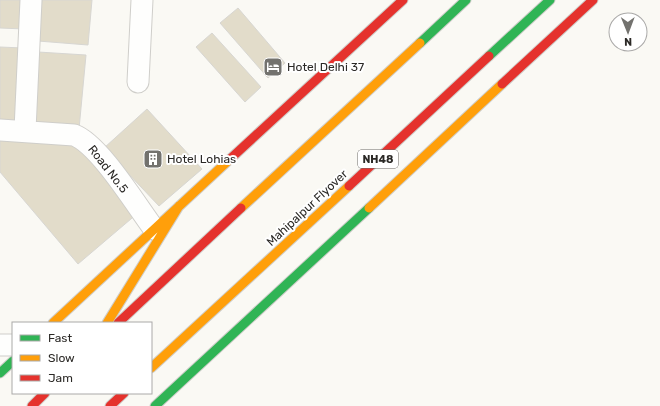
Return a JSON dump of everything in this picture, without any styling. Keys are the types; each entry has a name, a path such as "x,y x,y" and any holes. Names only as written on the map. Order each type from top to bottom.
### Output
{"main road":[{"path":"54,322 404,0"},
{"path":"119,322 466,0"},
{"name":"Mahipalpur Flyover","path":"152,367 550,0"},
{"path":"155,406 593,0"},
{"path":"108,322 120,300 162,238 179,206"},
{"path":"0,373 12,362"},
{"path":"32,406 44,394"},
{"path":"110,406 123,394"}],"street":[{"path":"25,130 31,0"},
{"path":"138,82 142,0"},
{"name":"Road No.5","path":"0,130 25,130 74,135 84,139 99,154 154,229"},
{"path":"0,345 12,345"}],"building":[{"path":"0,0 24,0 24,29 0,28"},
{"path":"42,0 92,0 88,45 38,41"},
{"path":"238,8 285,63 268,78 220,23"},
{"path":"212,33 261,87 245,102 196,47"},
{"path":"0,47 23,48 21,122 0,122"},
{"path":"38,52 86,55 79,129 32,125"},
{"name":"Hotel Lohias","path":"147,109 202,169 159,206 104,148"},
{"path":"0,136 77,142 138,213 78,264 0,172"}],"traffic: fast":[{"path":"420,43 466,0"},
{"path":"489,56 550,0"},
{"path":"155,406 369,208"},
{"path":"0,373 12,362"}],"traffic: slow":[{"path":"241,208 420,43"},
{"path":"369,208 502,84"},
{"path":"54,322 229,160"},
{"path":"152,367 349,186"},
{"path":"108,322 179,206"}],"traffic: jam":[{"path":"229,160 403,0"},
{"path":"502,84 593,0"},
{"path":"349,186 489,56"},
{"path":"119,322 241,208"},
{"path":"32,406 44,394"},
{"path":"110,406 123,394"}],"place":[{"name":"Hotel Delhi 37","path":"273,67"},
{"name":"Hotel Lohias","path":"153,159"}]}
